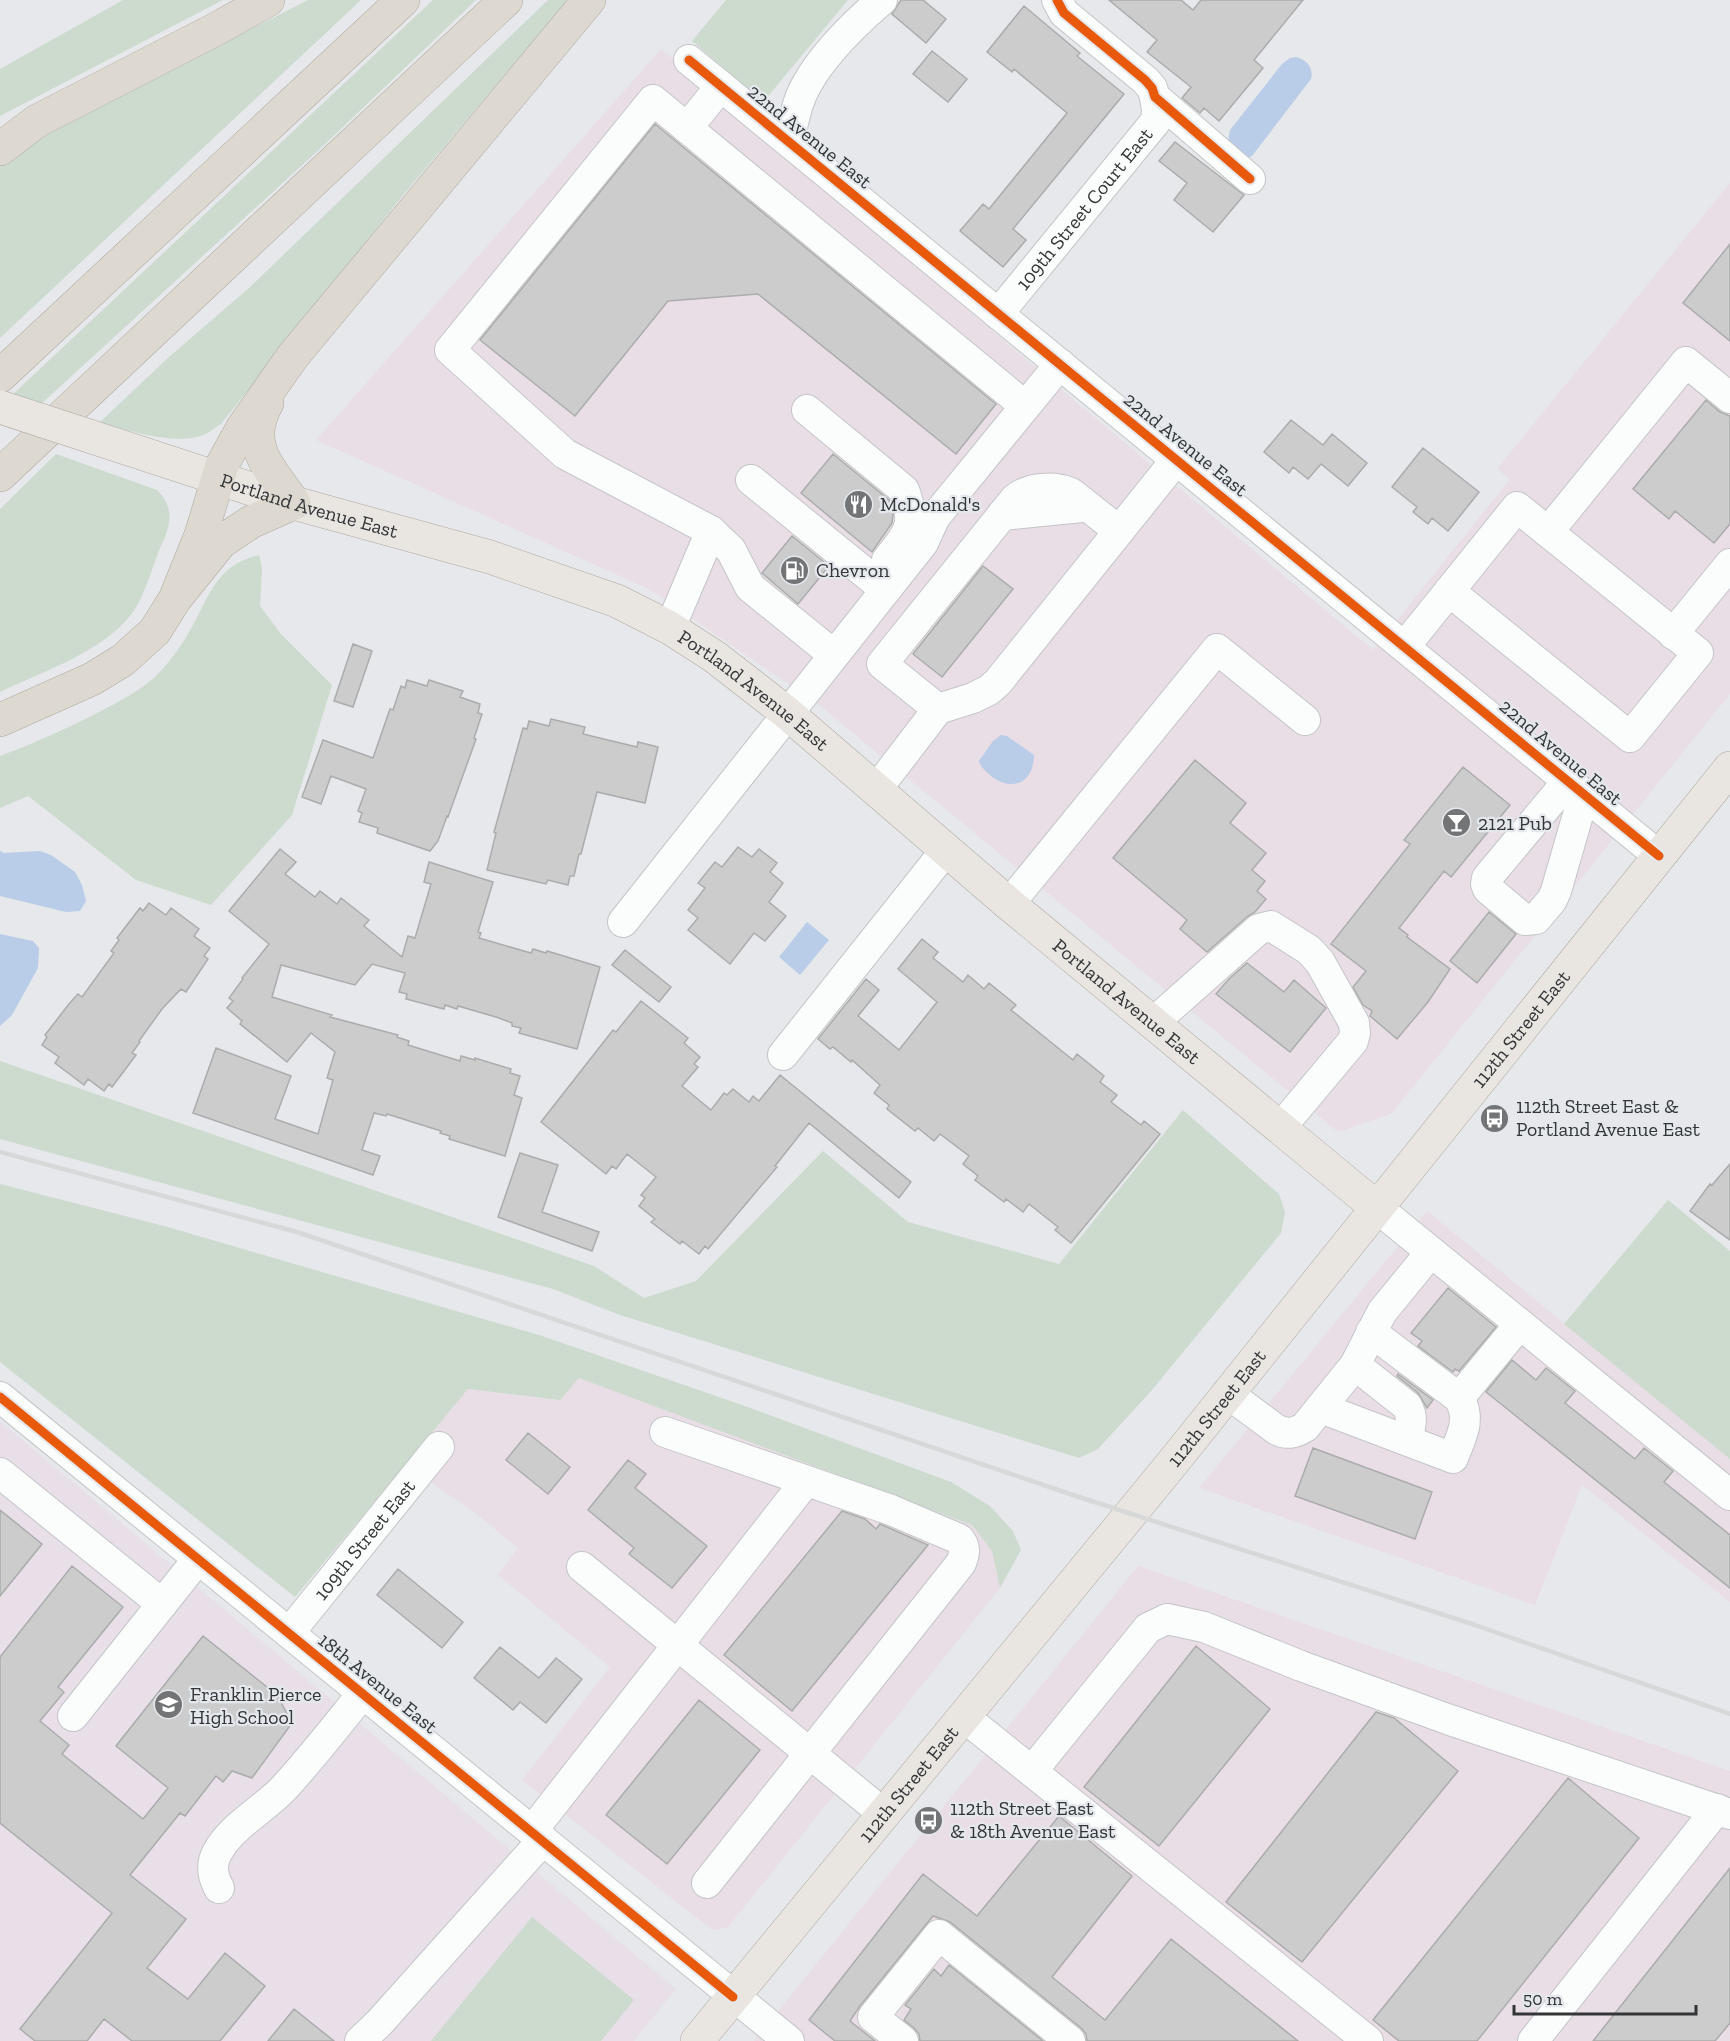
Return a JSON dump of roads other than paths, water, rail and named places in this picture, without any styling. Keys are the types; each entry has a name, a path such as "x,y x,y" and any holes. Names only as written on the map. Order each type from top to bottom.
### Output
{"highway":[{"path":"0,149 37,121 268,0"},
{"path":"0,376 403,0"},
{"path":"0,475 506,0"},
{"path":"175,599 201,535 218,477 243,427 293,356 589,0"},
{"path":"0,720 92,679 123,660 154,631 175,599 221,542 251,522 294,503 264,462 258,446 257,430 260,416 293,356"}],"main road":[{"name":"Portland Avenue East","path":"0,407 294,503 490,557 617,601 670,628 715,657 788,713 1009,904 1376,1207"},
{"name":"112th Street East","path":"697,2041 1227,1393 1730,768"}],"street":[{"path":"789,141 802,94 818,68 851,28 882,0"},
{"path":"1057,0 1064,13 1145,80 1152,88 1155,97 1250,179"},
{"name":"22nd Avenue East","path":"689,60 1659,856"},
{"path":"687,128 721,86"},
{"name":"109th Street Court East","path":"998,314 1156,121 1155,97"},
{"path":"834,656 750,588 731,550 711,531 565,454 450,350 652,100 1026,406"},
{"path":"1548,532 1686,362 1730,398"},
{"path":"879,584 923,543 935,517 1060,364"},
{"path":"623,922 834,656 908,535 911,509 904,490 807,410"},
{"path":"876,790 938,709 973,698 989,690 998,682 1176,460"},
{"path":"751,480 879,584"},
{"path":"938,709 882,664 1002,515 1088,506 1119,531"},
{"path":"1405,646 1449,591 1517,507 1698,653 1630,737 1449,591"},
{"path":"670,628 711,531"},
{"path":"1673,633 1730,564"},
{"path":"1009,904 1217,649 1305,720"},
{"path":"783,1055 946,850"},
{"path":"1154,1022 1259,928 1271,926 1309,950 1320,962 1354,1023 1355,1033 1353,1041 1281,1127"},
{"path":"1376,1207 1730,1495"},
{"path":"1227,1393 1285,1434 1305,1427 1355,1365 1382,1312 1431,1252"},
{"path":"1459,1398 1520,1324"},
{"path":"1321,1408 1453,1458 1465,1426 1466,1413 1459,1398 1371,1332"},
{"path":"1355,1365 1407,1406 1412,1420 1407,1440"},
{"name":"18th Avenue East","path":"0,1397 789,2041"},
{"path":"665,1432 891,1510 959,1539 964,1545 965,1555 961,1563 707,1883"},
{"name":"109th Street East","path":"289,1633 439,1447"},
{"path":"0,1473 162,1604"},
{"path":"360,2041 380,2022 538,1835 677,1645 807,1481"},
{"path":"73,1716 198,1559"},
{"path":"582,1567 884,1814"},
{"path":"1032,1772 1148,1628 1167,1619 1204,1627 1301,1666 1450,1720 1724,1811 1533,2041"},
{"path":"219,1888 214,1879 213,1866 217,1853 236,1829 282,1790 363,1693"},
{"path":"964,1717 1368,2041"},
{"path":"903,2041 873,2017 939,1935 1070,2041"}],"water":[{"path":"1296,57 1309,65 1311,79 1252,156 1248,158 1228,142 1230,130 1282,64"},
{"path":"1001,735 1007,736 1034,755 1030,772 1021,782 1007,784 999,781 984,769 979,761 993,741"},
{"path":"0,851 4,853 40,851 51,855 75,872 82,885 86,901 80,911 66,912 0,896"},
{"path":"807,922 829,940 800,975 779,957"},
{"path":"0,934 33,941 39,948 38,968 12,1015 0,1026"}],"railway":[{"path":"0,1152 297,1232 1076,1496 1475,1625 1730,1714"}],"place":[{"name":"McDonald's","path":"859,504"},
{"name":"Chevron","path":"795,570"},
{"name":"2121 Pub","path":"1457,823"},
{"name":"112th Street East & Portland Avenue East","path":"1495,1118"},
{"name":"Franklin Pierce High School","path":"169,1705"},
{"name":"112th Street East & 18th Avenue East","path":"929,1820"}]}
